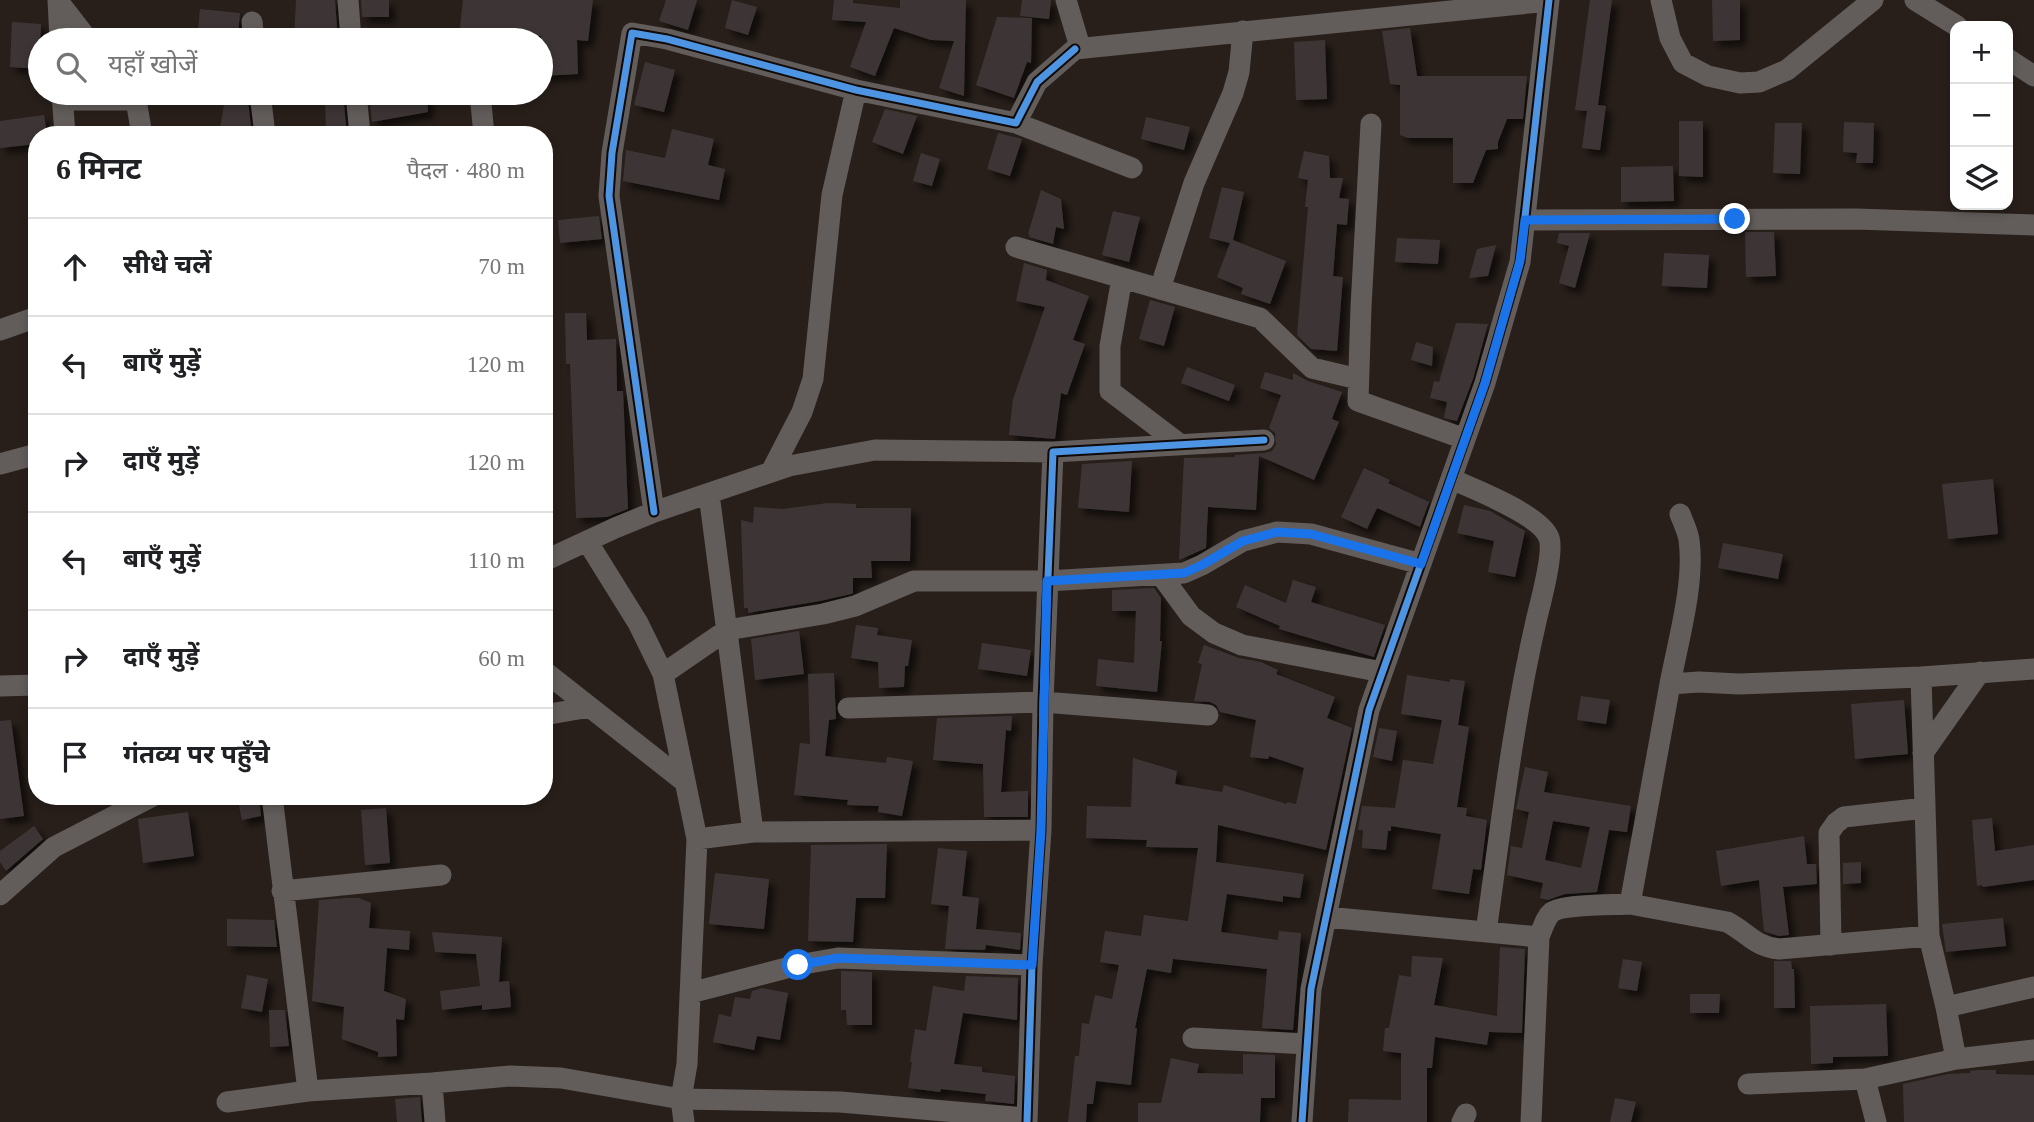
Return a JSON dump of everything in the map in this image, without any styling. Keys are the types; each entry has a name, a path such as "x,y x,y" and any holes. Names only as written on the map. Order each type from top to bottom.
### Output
{"street":[{"path":"348,0 350,28"},
{"path":"1016,123 1037,82 1080,47 1066,0"},
{"path":"1076,49 1549,0 1520,261 1485,383 1369,710 1311,989 1302,1122"},
{"path":"1661,0 1670,38 1684,62 1707,76 1740,83 1759,82 1787,70 1873,0"},
{"path":"1916,0 1950,22"},
{"path":"58,1 59,28"},
{"path":"58,1 79,28"},
{"path":"1160,289 1194,183 1233,93 1239,72 1243,31"},
{"path":"654,512 610,196 611,153 632,33 667,39 856,90 1016,123 1132,168"},
{"path":"2013,62 2034,76"},
{"path":"771,472 802,412 813,379 832,195 856,90"},
{"path":"63,105 65,126"},
{"path":"135,105 140,126"},
{"path":"261,105 264,126"},
{"path":"357,105 359,126"},
{"path":"481,105 483,126"},
{"path":"1371,124 1358,401 1465,439"},
{"path":"1525,220 2033,221"},
{"path":"1016,247 1260,318 1312,368 1358,379"},
{"path":"1122,278 1110,346 1110,391 1181,445"},
{"path":"0,331 28,320"},
{"path":"553,557 654,512 789,466 875,450 1053,452 1264,440"},
{"path":"228,1102 308,1091 510,1076 561,1078 681,1100 840,1102 1027,1120 1032,965 1041,830 1053,452"},
{"path":"0,464 28,456"},
{"path":"1451,479 1508,505 1535,521 1549,538 1550,551 1544,588 1521,689 1486,932"},
{"path":"709,494 753,832"},
{"path":"1630,904 1690,572 1689,539 1680,514"},
{"path":"663,674 727,630 855,606 914,581 1047,581 1184,573 1243,541 1277,532 1311,534 1421,564"},
{"path":"587,541 638,623 663,674 697,839 687,1064 681,1100 684,1122"},
{"path":"1161,575 1191,616 1214,633 1242,645 1382,672"},
{"path":"1670,684 1921,677 2034,669"},
{"path":"1923,753 1980,672"},
{"path":"1921,677 1929,936 1956,1059"},
{"path":"553,678 685,782"},
{"path":"0,685 28,685"},
{"path":"848,708 1043,702 1208,715"},
{"path":"553,713 590,707"},
{"path":"0,895 54,847 136,805"},
{"path":"273,805 308,1091"},
{"path":"1831,944 1829,833 1844,817 1925,808"},
{"path":"697,839 753,832 1041,830"},
{"path":"282,891 441,875"},
{"path":"1531,1122 1539,937 1545,920 1554,910 1630,904 1727,922 1765,948 1779,949 1929,936"},
{"path":"1326,917 1539,937"},
{"path":"690,993 798,965 838,958 1032,965"},
{"path":"1946,1007 2034,987"},
{"path":"1193,1038 1307,1044"},
{"path":"1748,1084 1865,1079 1956,1059 2034,1050"},
{"path":"1865,1079 1877,1122"},
{"path":"432,1083 435,1122"}],"building":[{"path":"296,0 335,0 337,28 295,28"},
{"path":"361,0 389,0 389,17 362,17"},
{"path":"463,0 593,0 588,41 577,40 578,74 553,75 553,28 460,28"},
{"path":"666,0 697,0 688,30 659,21"},
{"path":"732,0 757,7 748,35 725,28"},
{"path":"834,0 853,0 853,3 900,8 900,0 966,0 964,96 939,88 954,41 931,40 894,28 875,76 850,67 866,22 832,20"},
{"path":"1022,0 1051,0 1049,19 1020,16"},
{"path":"1590,0 1612,0 1598,105 1606,106 1600,150 1582,148 1587,111 1575,110"},
{"path":"1712,0 1740,0 1740,40 1713,41"},
{"path":"200,9 240,13 239,28 198,28"},
{"path":"997,17 1032,18 1031,63 1027,62 1014,98 976,85"},
{"path":"12,22 41,24 41,28 28,28 28,68 10,67"},
{"path":"1410,28 1417,76 1527,76 1523,119 1507,119 1498,149 1486,150 1473,183 1453,183 1453,138 1408,138 1400,135 1400,85 1390,84 1382,31"},
{"path":"1325,40 1327,99 1296,100 1294,42"},
{"path":"645,62 675,70 664,112 634,105"},
{"path":"224,105 248,105 251,126 220,126"},
{"path":"325,105 344,105 346,126 326,126"},
{"path":"370,105 428,105 428,112 372,122"},
{"path":"885,109 917,116 903,154 872,142"},
{"path":"44,115 46,126 28,126 28,145 0,148 0,121"},
{"path":"1146,117 1190,127 1184,150 1141,139"},
{"path":"1679,121 1703,121 1703,177 1679,176"},
{"path":"1844,122 1874,123 1873,163 1856,163 1857,153 1843,152"},
{"path":"1775,123 1802,123 1800,174 1773,173"},
{"path":"672,129 714,139 708,165 725,169 719,200 623,181 626,150 665,158"},
{"path":"998,133 1022,139 1010,176 987,169"},
{"path":"1304,151 1329,156 1330,178 1343,178 1339,198 1349,199 1347,225 1337,224 1333,276 1343,277 1337,351 1311,349 1297,335 1308,207 1305,207 1308,180 1298,178"},
{"path":"921,153 940,159 932,186 913,181"},
{"path":"1673,166 1674,201 1621,202 1621,167"},
{"path":"1222,187 1244,192 1233,240 1286,261 1270,304 1241,294 1243,288 1217,277 1230,243 1209,238"},
{"path":"1041,190 1061,199 1064,229 1056,227 1053,244 1029,237 1028,234"},
{"path":"1113,211 1140,217 1129,262 1102,255"},
{"path":"599,216 602,239 560,243 558,220"},
{"path":"1745,232 1774,232 1776,276 1746,277"},
{"path":"1559,233 1590,233 1575,288 1559,283 1569,246 1557,243"},
{"path":"1397,238 1440,240 1438,264 1395,262"},
{"path":"1496,245 1488,276 1469,278 1477,249"},
{"path":"1664,253 1709,255 1707,288 1662,286"},
{"path":"1024,263 1047,270 1046,280 1089,296 1073,340 1085,344 1067,395 1061,393 1055,439 1009,435 1013,399 1045,307 1016,301"},
{"path":"1150,300 1175,307 1164,346 1139,339"},
{"path":"565,313 586,313 587,340 616,339 617,391 623,391 628,509 607,517 576,518 570,364 566,364"},
{"path":"1456,323 1488,324 1473,379 1457,421 1444,418 1447,402 1430,398 1434,381 1439,382"},
{"path":"1416,342 1433,347 1432,366 1411,360"},
{"path":"1187,367 1235,385 1229,401 1181,383"},
{"path":"1265,372 1293,380 1293,373 1342,392 1332,419 1339,422 1314,480 1259,456 1256,510 1208,507 1206,548 1179,560 1184,458 1235,457 1265,453 1272,451 1276,445 1275,433 1269,428 1281,395 1260,388"},
{"path":"1132,461 1129,512 1078,508 1082,464"},
{"path":"1364,468 1390,480 1388,483 1429,502 1420,527 1377,508 1367,529 1341,517"},
{"path":"1993,479 1998,534 1948,539 1942,484"},
{"path":"828,503 856,504 856,508 911,508 910,561 871,561 872,578 853,578 851,594 748,613 748,608 744,608 741,520 753,523 754,507 783,509"},
{"path":"1464,505 1490,511 1525,531 1515,577 1488,572 1494,541 1457,533"},
{"path":"1723,543 1783,554 1778,579 1718,568"},
{"path":"1293,580 1316,587 1311,602 1385,625 1374,657 1279,629 1280,626 1236,607 1245,585 1286,603"},
{"path":"1154,588 1161,598 1162,641 1157,692 1096,686 1098,659 1134,663 1136,611 1112,611 1112,590"},
{"path":"856,625 878,628 877,635 912,640 908,666 905,666 904,687 879,688 878,662 851,658"},
{"path":"799,631 804,674 755,680 751,639"},
{"path":"982,643 1031,650 1027,676 978,669"},
{"path":"1204,645 1239,658 1261,662 1278,670 1276,674 1335,697 1327,718 1352,728 1326,850 1218,825 1216,862 1304,874 1300,898 1283,896 1283,902 1227,894 1221,932 1278,940 1279,931 1301,933 1293,1030 1262,1028 1267,969 1173,959 1171,973 1147,969 1135,1028 1131,1085 1096,1081 1093,1104 1087,1104 1086,1122 1068,1122 1075,1056 1079,1056 1082,1023 1089,1024 1095,995 1112,999 1119,965 1100,962 1105,931 1141,936 1144,915 1188,921 1198,848 1146,847 1147,840 1086,838 1087,806 1131,807 1133,758 1177,771 1175,784 1222,792 1224,785 1287,804 1296,804 1304,768 1269,756 1268,759 1250,757 1256,720 1220,712 1216,705 1210,702 1194,701 1202,664 1198,663"},
{"path":"834,673 836,719 829,720 825,756 886,763 887,757 913,761 902,816 878,812 879,806 847,805 848,800 794,795 800,743 810,744 808,674"},
{"path":"1407,675 1450,682 1450,679 1465,681 1458,725 1469,727 1457,807 1467,808 1466,816 1487,820 1481,870 1473,869 1469,894 1432,889 1441,834 1391,826 1386,850 1362,848 1363,830 1358,830 1362,806 1395,808 1403,760 1433,764 1442,720 1401,714"},
{"path":"1581,696 1610,700 1606,724 1577,720"},
{"path":"1904,700 1908,754 1855,759 1851,704"},
{"path":"1012,716 1011,731 1006,730 1001,792 1028,791 1028,817 984,817 983,764 933,760 937,718"},
{"path":"11,720 24,816 0,819 0,721"},
{"path":"1379,728 1397,731 1392,761 1373,757"},
{"path":"1525,767 1548,772 1544,792 1631,806 1627,832 1609,830 1597,892 1565,894 1548,900 1540,898 1543,883 1507,875 1511,846 1522,848 1529,812 1516,809","holes":["1553,821 1590,827 1581,868 1545,860"]},
{"path":"239,805 260,805 261,816 242,820"},
{"path":"386,808 390,863 365,865 361,810"},
{"path":"188,812 194,856 143,863 138,819"},
{"path":"1992,818 1995,851 2034,845 2034,880 1977,886 1972,820"},
{"path":"34,826 43,839 6,871 0,862 0,851"},
{"path":"1804,836 1807,864 1816,864 1817,884 1783,887 1789,935 1769,933 1764,931 1759,880 1721,886 1716,851"},
{"path":"887,844 885,898 856,898 853,942 808,941 811,845"},
{"path":"938,848 967,851 962,896 979,898 976,929 1021,933 1020,950 986,945 985,950 945,949 949,906 931,904"},
{"path":"1861,862 1861,883 1843,884 1843,863"},
{"path":"715,873 769,879 764,929 709,924"},
{"path":"359,898 371,903 369,928 410,931 409,950 387,948 384,991 406,999 404,1020 396,1019 397,1056 378,1057 378,1052 342,1039 344,1007 312,1001 319,900"},
{"path":"2003,918 2006,946 1946,952 1942,924"},
{"path":"227,919 274,920 277,947 227,946"},
{"path":"432,932 502,937 499,982 509,981 511,1007 482,1010 482,1005 442,1010 440,991 480,986 476,954 435,952"},
{"path":"1500,947 1525,949 1522,1033 1489,1032 1487,1045 1435,1037 1432,1068 1427,1068 1427,1122 1348,1122 1349,1099 1401,1100 1401,1053 1383,1051 1385,1028 1389,1028 1399,975 1411,977 1412,956 1443,958 1434,1005 1497,1016"},
{"path":"1623,959 1642,962 1637,991 1618,988"},
{"path":"1774,961 1791,961 1794,969 1795,1008 1774,1008"},
{"path":"841,971 872,972 872,1025 847,1025 846,1010 841,1010"},
{"path":"247,975 268,979 262,1012 241,1008"},
{"path":"966,976 1018,978 1017,1020 963,1013 954,1064 982,1067 982,1072 1015,1076 1014,1104 985,1101 986,1094 908,1088 915,1029 926,1031 933,986 964,991"},
{"path":"762,988 788,993 780,1040 757,1036 754,1050 713,1042 719,1014 731,1017 735,997 750,999 752,991"},
{"path":"1690,994 1720,994 1719,1013 1690,1013"},
{"path":"1886,1004 1888,1056 1833,1057 1833,1063 1811,1064 1810,1006"},
{"path":"269,1010 285,1010 289,1046 270,1047"},
{"path":"1243,1054 1275,1055 1275,1098 1261,1098 1260,1122 1138,1122 1138,1103 1161,1103 1171,1058 1199,1064 1197,1073 1243,1074"},
{"path":"1977,1070 1996,1070 1996,1074 2034,1075 2034,1122 1904,1122 1903,1084"},
{"path":"420,1097 422,1122 397,1122 395,1099"},
{"path":"1615,1098 1636,1102 1631,1122 1610,1122"}],"cycle path":[{"path":"1302,1122 1311,989 1369,710 1485,383 1520,262 1549,0"},
{"path":"654,512 609,196 612,153 632,33 667,39 856,90 1016,123 1037,82 1075,49"},
{"path":"1027,1122 1032,965 1041,830 1053,452 1264,440"}],"route":[{"path":"798,965 838,958 1032,965 1041,830 1047,581 1184,573 1243,541 1277,532 1311,534 1421,564 1485,383 1520,261 1525,220 1735,219"}]}
